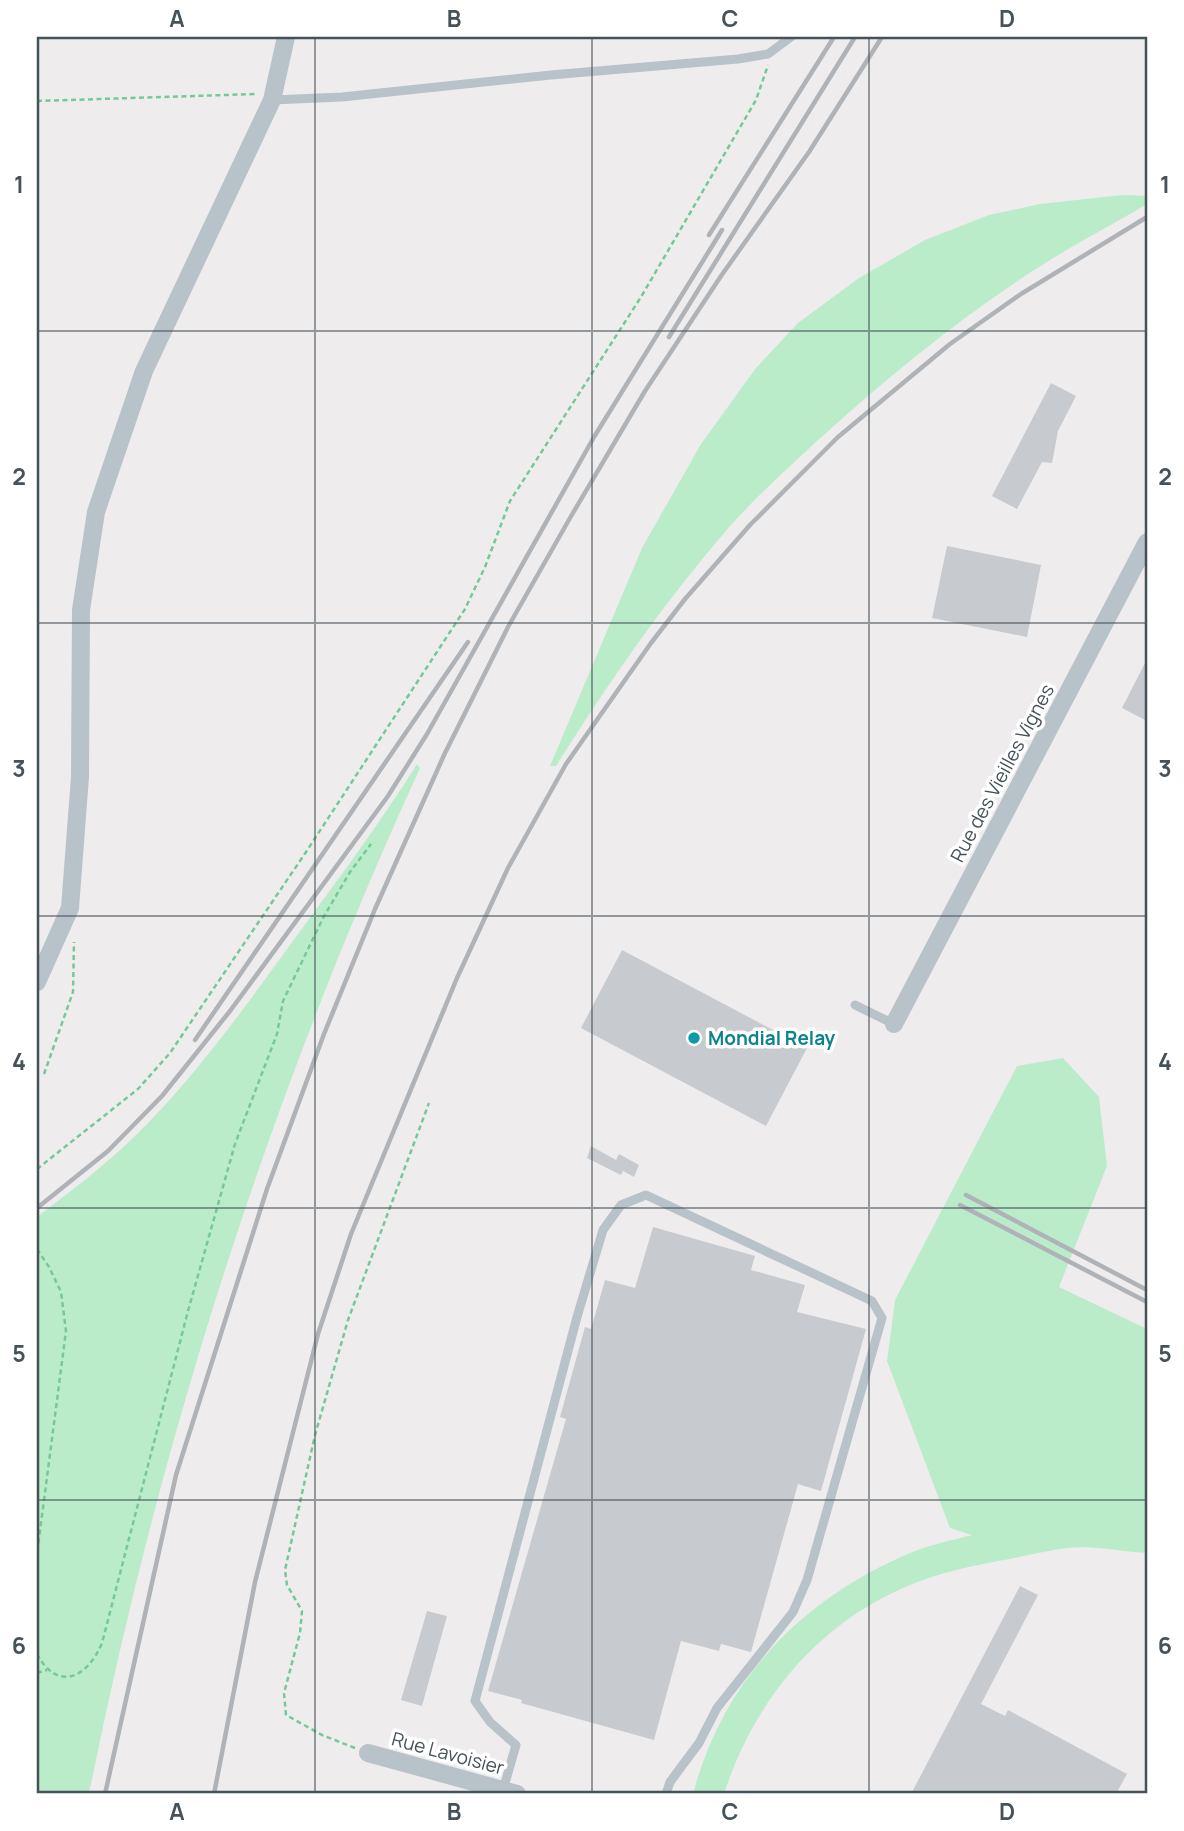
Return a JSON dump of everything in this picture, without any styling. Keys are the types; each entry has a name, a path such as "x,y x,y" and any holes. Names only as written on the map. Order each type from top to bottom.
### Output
{"street":[{"path":"37,982 69,908 80,777 81,610 96,512 144,371 272,100 286,37"},
{"name":"Rue des Vieilles Vignes","path":"894,1024 1147,542"},
{"name":"Rue Lavoisier","path":"368,1753 463,1786 510,1792"}],"lane":[{"path":"272,100 342,97 738,59 768,54 791,37"},
{"path":"855,1005 894,1024"},
{"path":"510,1792 516,1745 490,1722 475,1701 577,1317 603,1230 621,1205 646,1195 872,1301 882,1318 807,1580 793,1612 717,1708 699,1743 670,1782 666,1794"}],"path":[{"path":"37,1169 138,1088 170,1053 306,852 465,609 485,568 510,501 641,297 755,100 765,77 768,54"},
{"path":"37,101 253,92 272,100"},
{"path":"37,1654 47,1670 55,1676 82,1673 95,1660 102,1643 235,1144 276,1034 283,1001 323,918 350,872 371,844"},
{"path":"44,1074 73,992 74,938"},
{"path":"368,1753 322,1735 286,1715 284,1693 300,1633 302,1611 287,1585 285,1570 310,1455 348,1320 429,1103"},
{"path":"37,1249 61,1292 66,1331 37,1554"},
{"path":"37,1673 47,1670"}],"green space":[{"path":"1122,195 1147,196 1147,204 1023,277 962,320 845,416 751,504 683,583 617,673 556,766 550,766 642,548 701,444 756,368 798,323 859,278 925,240 989,215 1040,204"},
{"path":"417,764 420,768 365,892 315,1018 224,1272 149,1530 89,1794 37,1794 37,1217 114,1155 182,1086 261,985 389,808"},
{"path":"1063,1058 1099,1097 1107,1166 1059,1287 1147,1329 1147,1553 1087,1547 1046,1551 942,1574 903,1588 871,1604 842,1624 791,1672 752,1729 724,1794 693,1794 707,1752 725,1713 774,1646 805,1617 838,1592 875,1570 915,1551 972,1535 950,1528 887,1361 895,1300 1017,1066"}],"building":[{"path":"1051,383 1076,396 1058,431 1052,463 1042,462 1017,509 992,496"},
{"path":"947,546 1041,565 1027,637 932,618"},
{"path":"1147,659 1147,721 1122,708"},
{"name":"Mondial Relay","path":"622,950 807,1048 766,1126 581,1028"},
{"path":"591,1146 616,1160 619,1154 639,1165 634,1177 623,1171 621,1175 587,1158"},
{"path":"653,1227 755,1256 751,1270 805,1285 797,1312 866,1329 821,1491 798,1484 751,1652 721,1644 719,1651 681,1641 654,1740 521,1703 522,1700 488,1691 566,1419 560,1417 585,1327 591,1329 605,1280 635,1288"},
{"path":"1020,1586 1038,1595 981,1704 1005,1716 1008,1710 1127,1774 1116,1794 911,1794"},
{"path":"427,1611 447,1616 422,1706 401,1700"}],"railway":[{"path":"709,235 834,37"},
{"path":"669,337 855,37"},
{"path":"105,1794 176,1475 267,1189 324,1034 375,909 445,753 508,627 570,518 645,391 721,276 809,152 882,37"},
{"path":"214,1794 255,1582 318,1334 351,1234 457,978 508,868 566,764 685,599 750,525 838,437 950,344 1021,294 1147,217"},
{"path":"37,1208 108,1151 162,1096 230,1011 388,796 427,734 594,437 722,230"},
{"path":"195,1040 468,642"},
{"path":"966,1195 1147,1290"},
{"path":"960,1205 1147,1302"}],"place":[{"name":"Mondial Relay","path":"694,1038"}]}
